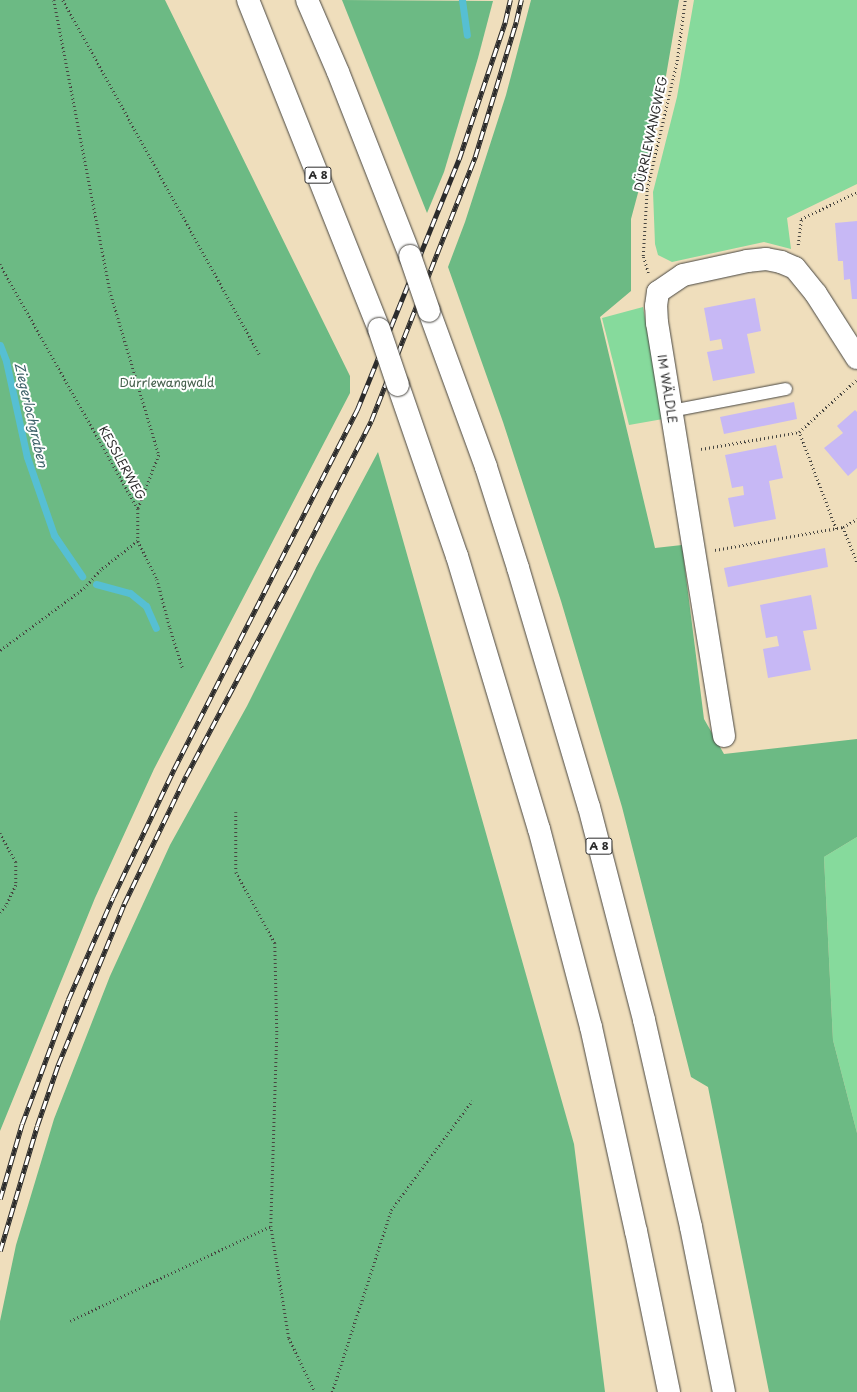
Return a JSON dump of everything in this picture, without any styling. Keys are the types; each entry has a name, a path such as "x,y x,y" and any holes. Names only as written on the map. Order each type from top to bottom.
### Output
{"main road":[{"name":"A 8","path":"248,0 379,329 457,556 539,829 591,1027 634,1223 668,1392"},
{"name":"A 8","path":"307,0 338,72 410,256 486,467 518,568 589,808 644,1020 691,1227 724,1392"},
{"path":"658,292 683,275 746,261 766,259 781,262 795,268 816,294 857,358"},
{"name":"IM WÄLDLE","path":"658,292 656,306 657,323 724,736"}],"lane":[{"path":"671,411 786,389"}],"path":[{"path":"54,0 110,291 159,455 138,509"},
{"path":"63,0 259,354"},
{"name":"DÜRRLEWANGWEG","path":"658,292 650,280 643,256 647,189 677,61 685,0"},
{"path":"795,268 801,219 857,192"},
{"name":"KESSLERWEG","path":"0,264 138,509 138,541"},
{"path":"678,452 798,432 857,378"},
{"path":"798,432 836,529"},
{"path":"695,554 836,529 843,527 857,519"},
{"path":"843,527 857,562"},
{"path":"0,651 85,588 101,570 138,541 157,579 183,669"},
{"path":"236,812 236,872 275,944 277,1034 271,1226 289,1338 315,1392"},
{"path":"0,833 16,862 16,885 6,906 0,913"},
{"path":"332,1392 391,1210 472,1101"},
{"path":"70,1321 271,1226"}],"green space":[{"name":"Dürrlewangwald","path":"0,0 165,0 350,376 350,393 154,769 95,898 0,1131"},
{"path":"342,0 493,1 478,58 444,172 427,213"},
{"path":"531,0 679,0 660,111 631,219 631,291 600,317 655,548 682,545 704,719 724,754 857,739 857,837 824,857 833,1040 857,1133 857,1392 769,1392 708,1087 691,1077 622,807 561,601 503,422 448,267 465,222 506,95"},
{"path":"694,0 857,0 857,184 787,218 791,249 764,242 672,262 658,255 655,244 653,192 677,97"},
{"path":"643,307 663,419 629,425 602,318"},
{"path":"378,452 574,1144 605,1392 0,1392 0,1321 16,1245 54,1119 110,976 170,845 247,706 316,568"},
{"path":"857,837 857,1133 833,1040 824,857"}],"building":[{"path":"857,221 857,299 852,299 850,279 844,280 843,261 838,261 835,223"},
{"path":"755,298 761,331 747,334 755,373 713,381 707,352 723,349 721,339 710,341 704,308"},
{"path":"794,402 797,419 724,434 720,417"},
{"path":"855,410 857,412 857,468 848,476 824,448 843,433 837,426"},
{"path":"776,445 783,478 769,481 776,519 734,527 728,498 744,495 743,486 732,488 725,455"},
{"path":"825,548 828,567 728,587 724,568"},
{"path":"811,595 817,629 803,631 811,670 768,678 763,649 779,646 777,636 766,638 760,605"}],"waterway":[{"path":"462,0 467,35"},
{"name":"Ziegerlochgraben","path":"0,345 6,361 27,457 54,535 82,576"},
{"name":"Ziegerlochgraben","path":"96,584 130,593 146,606 156,628"}],"railway":[{"path":"0,1199 22,1124 68,1000 113,897 174,769 357,410 459,159 505,22 510,0"},
{"path":"0,1251 37,1126 58,1065 124,904 186,776 291,578 371,421 475,157 516,22 521,0"}]}
